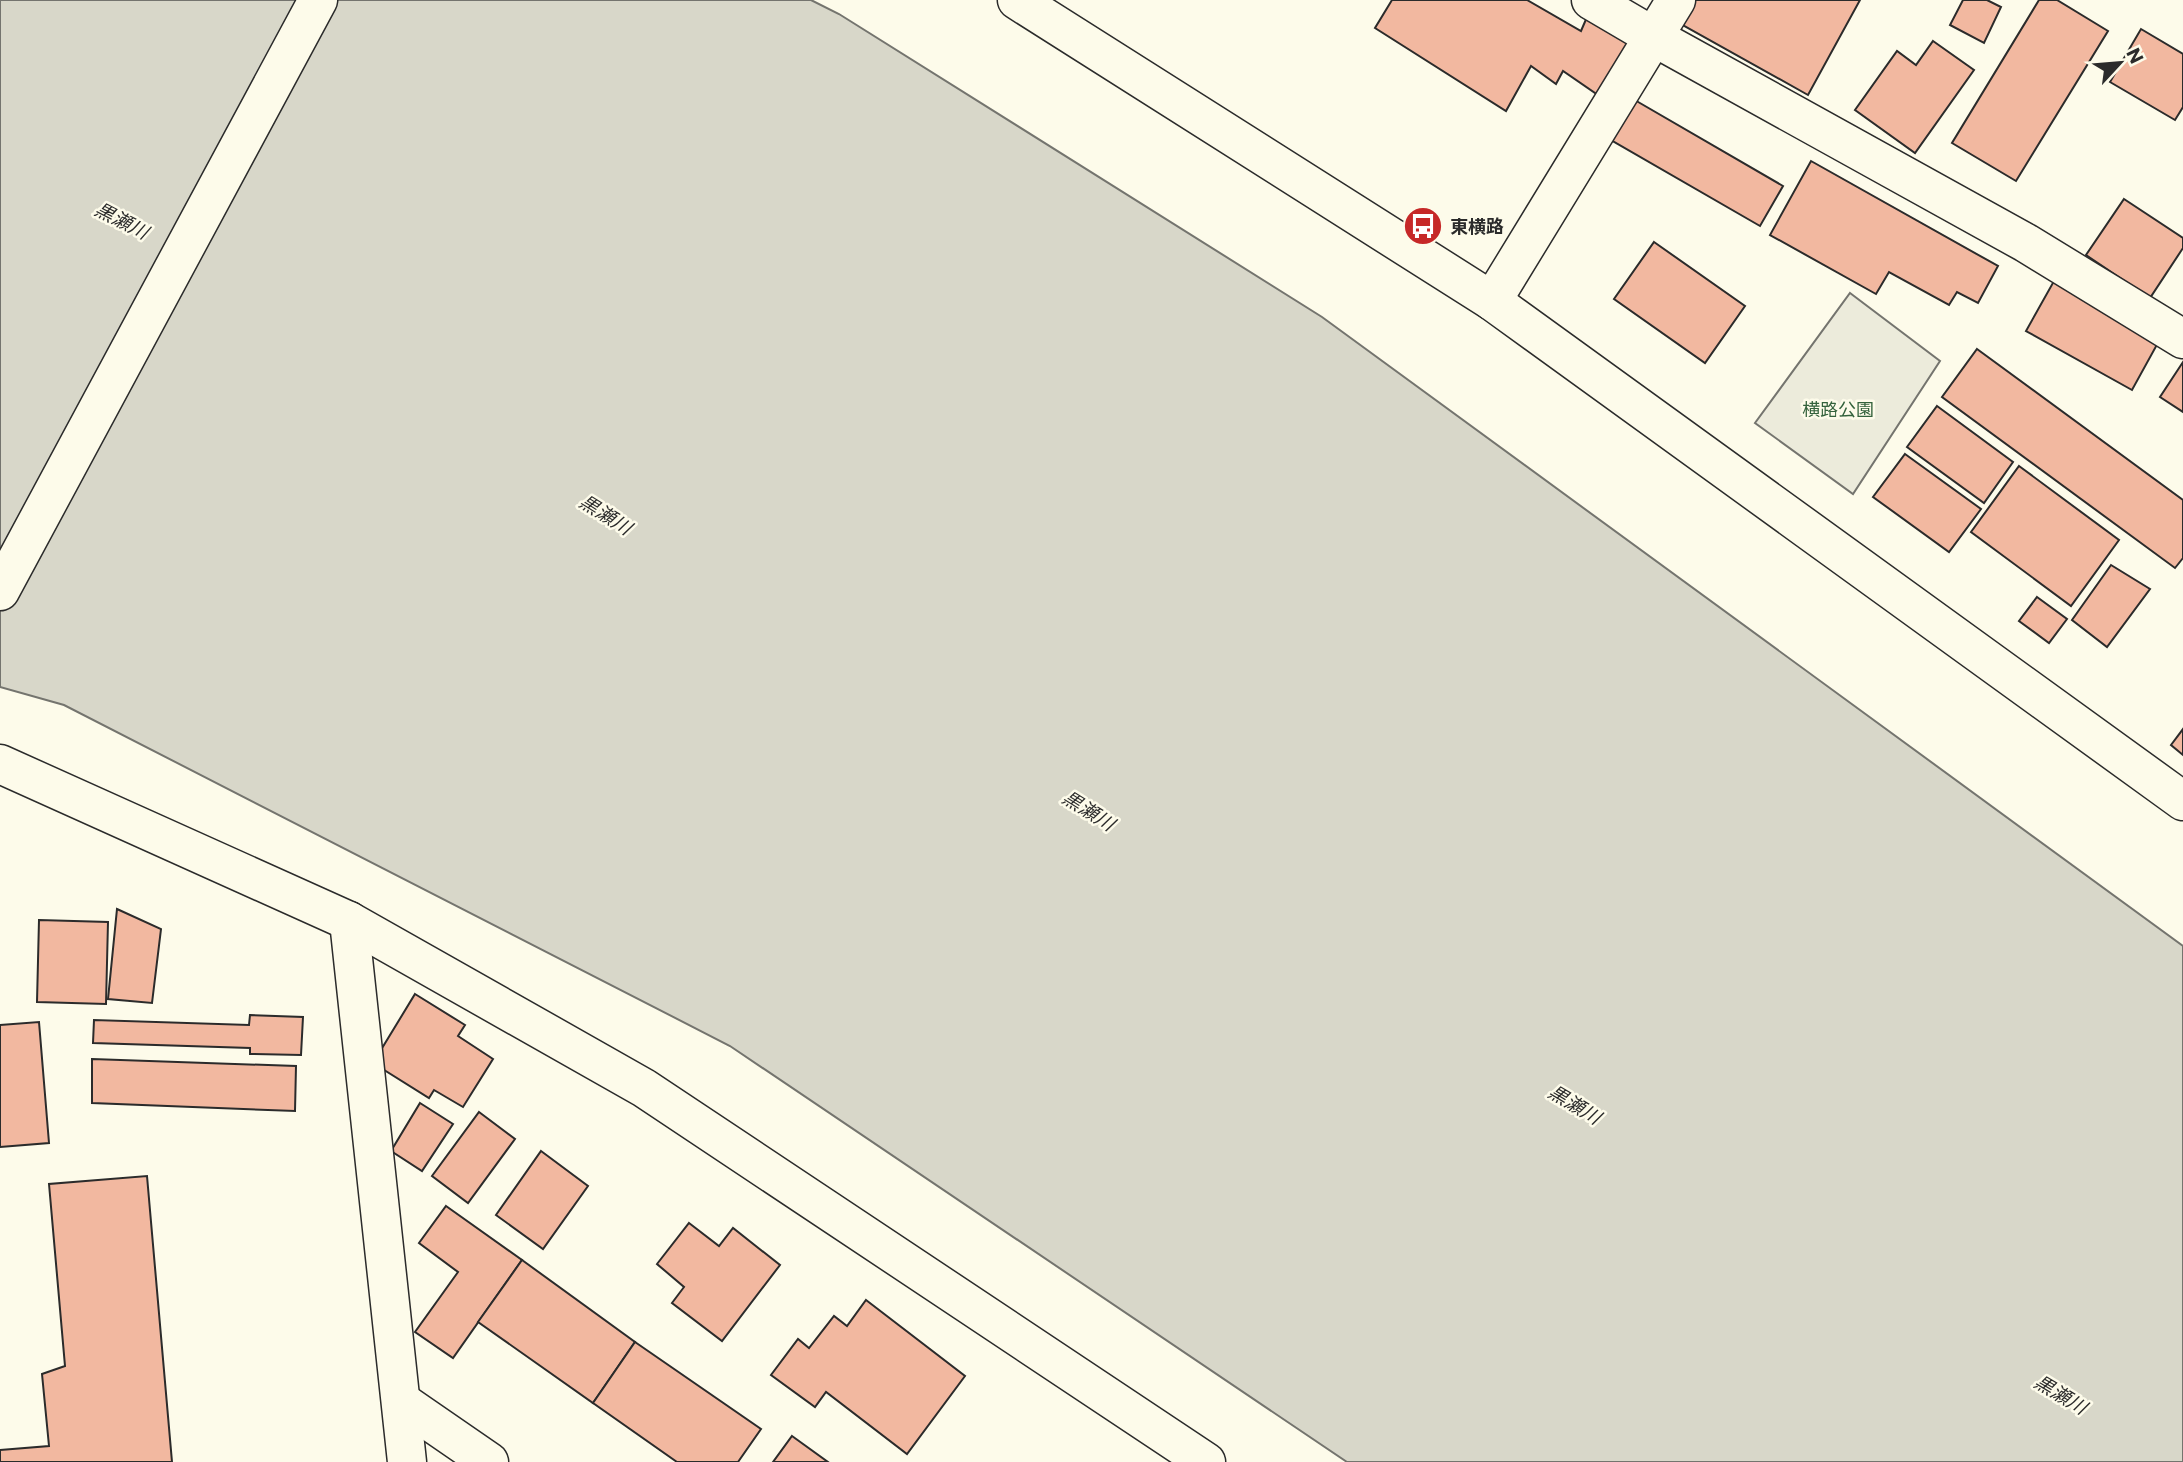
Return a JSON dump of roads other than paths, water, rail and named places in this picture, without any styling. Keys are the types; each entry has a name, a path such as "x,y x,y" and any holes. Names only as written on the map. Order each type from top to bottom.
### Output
{"street":[{"path":"0,591 318,0"},
{"path":"1017,0 1492,301 2183,801"},
{"path":"1591,0 2026,243 2183,339"},
{"path":"1492,301 1676,0"},
{"path":"0,764 349,921 644,1088 1206,1462"},
{"path":"349,921 407,1462"},
{"path":"402,1402 489,1462"}],"water":[{"name":"黒瀬川","path":"0,0 811,0 839,14 1322,317 2183,946 2183,1462 1347,1462 730,1046 64,705 0,687"}],"place":[{"name":"東横路","path":"1423,226"}],"park label":[{"name":"横路公園","path":"1838,409"}]}
